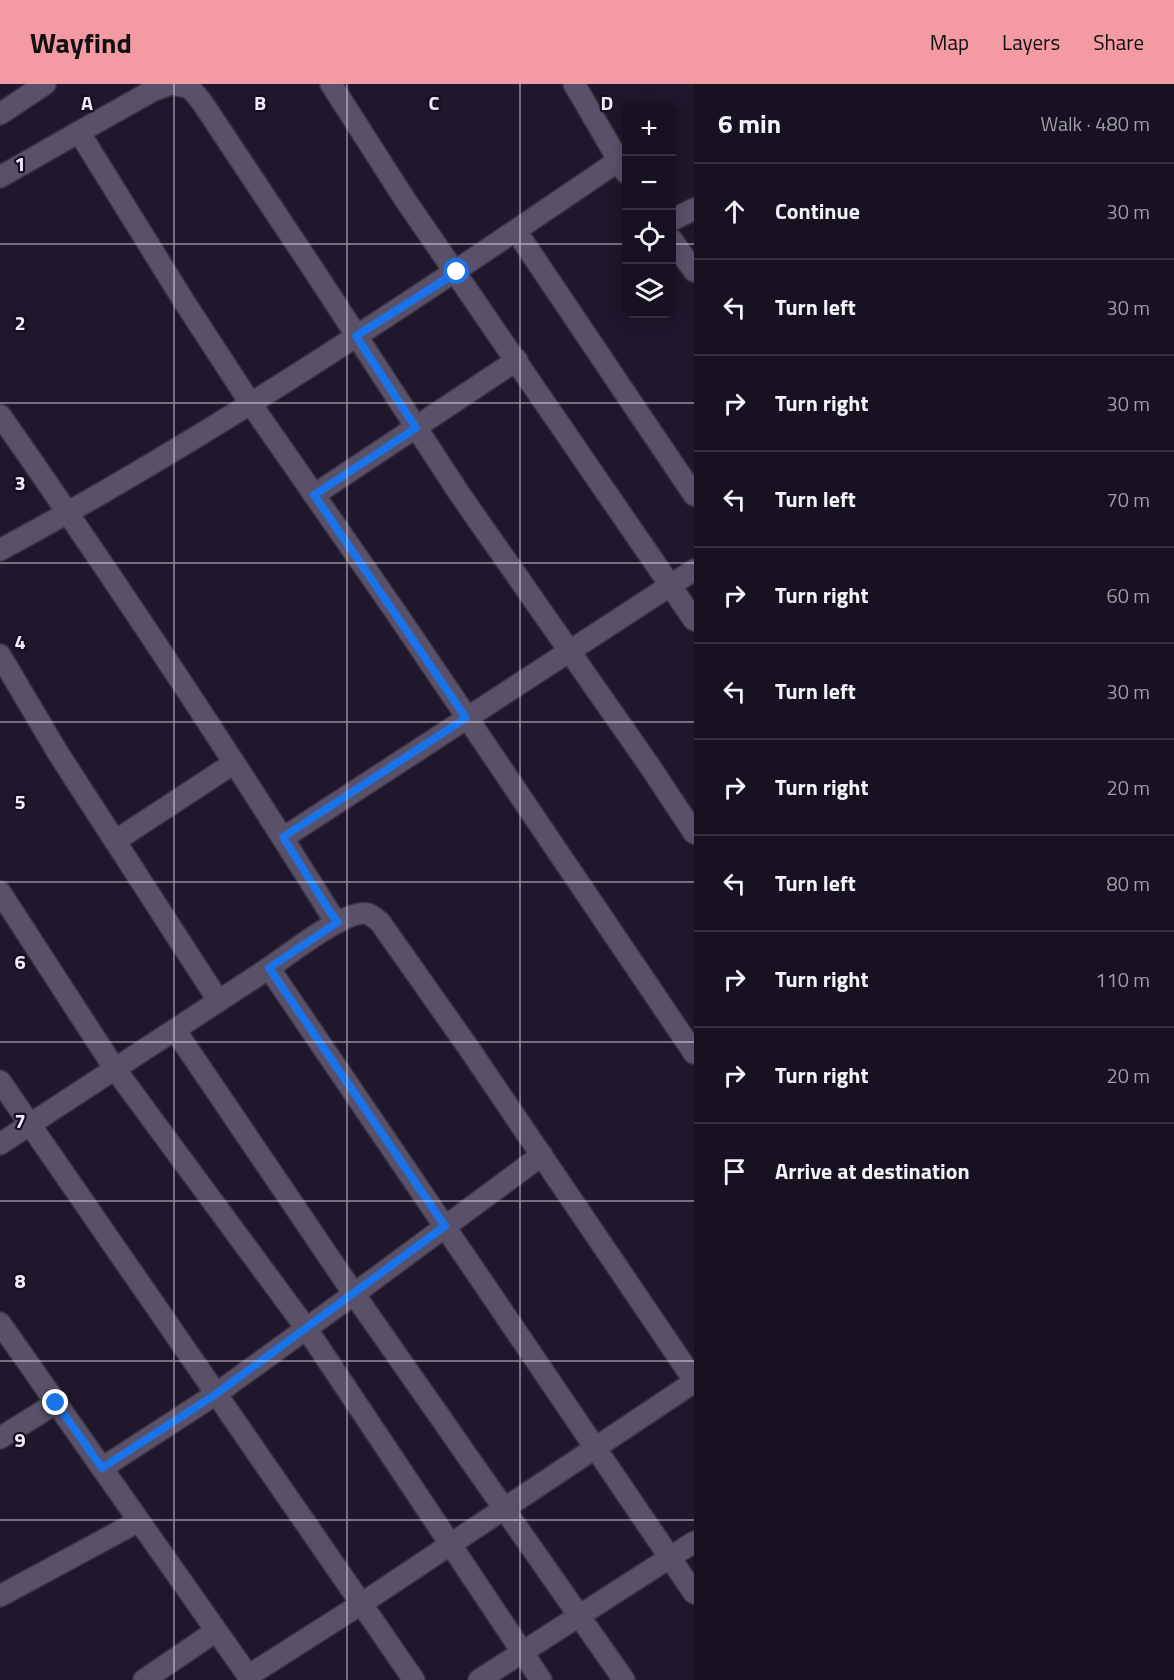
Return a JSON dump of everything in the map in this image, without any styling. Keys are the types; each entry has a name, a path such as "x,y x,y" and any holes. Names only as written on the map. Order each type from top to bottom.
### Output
{"street":[{"path":"0,114 45,84"},
{"path":"0,177 152,91 172,84 190,88 202,102 416,428 694,833"},
{"path":"331,84 404,198 694,620"},
{"path":"0,550 69,513 251,404 457,272 516,231 622,167 574,84"},
{"path":"79,132 184,303 251,404 466,718 691,1040"},
{"path":"676,218 694,209"},
{"path":"516,231 694,495"},
{"path":"676,246 694,271"},
{"path":"314,495 517,360"},
{"path":"0,415 69,513 338,922"},
{"path":"283,837 694,570"},
{"path":"0,654 58,753 218,1000"},
{"path":"115,841 234,763"},
{"path":"0,892 115,1069 306,1328 542,1680"},
{"path":"0,1144 338,922 355,915 369,914 380,922 468,1047 694,1381 249,1678 0,1323"},
{"path":"269,968 694,1593"},
{"path":"175,1030 354,1294 624,1680"},
{"path":"0,1081 414,1680"},
{"path":"102,1468 216,1394 542,1155"},
{"path":"0,1438 56,1403"},
{"path":"0,1596 139,1521"},
{"path":"479,1680 694,1542"},
{"path":"144,1680 216,1631"}],"route":[{"path":"56,1403 102,1468 216,1394 445,1226 269,968 338,922 283,837 466,718 314,495 416,428 356,336 457,272"}]}
